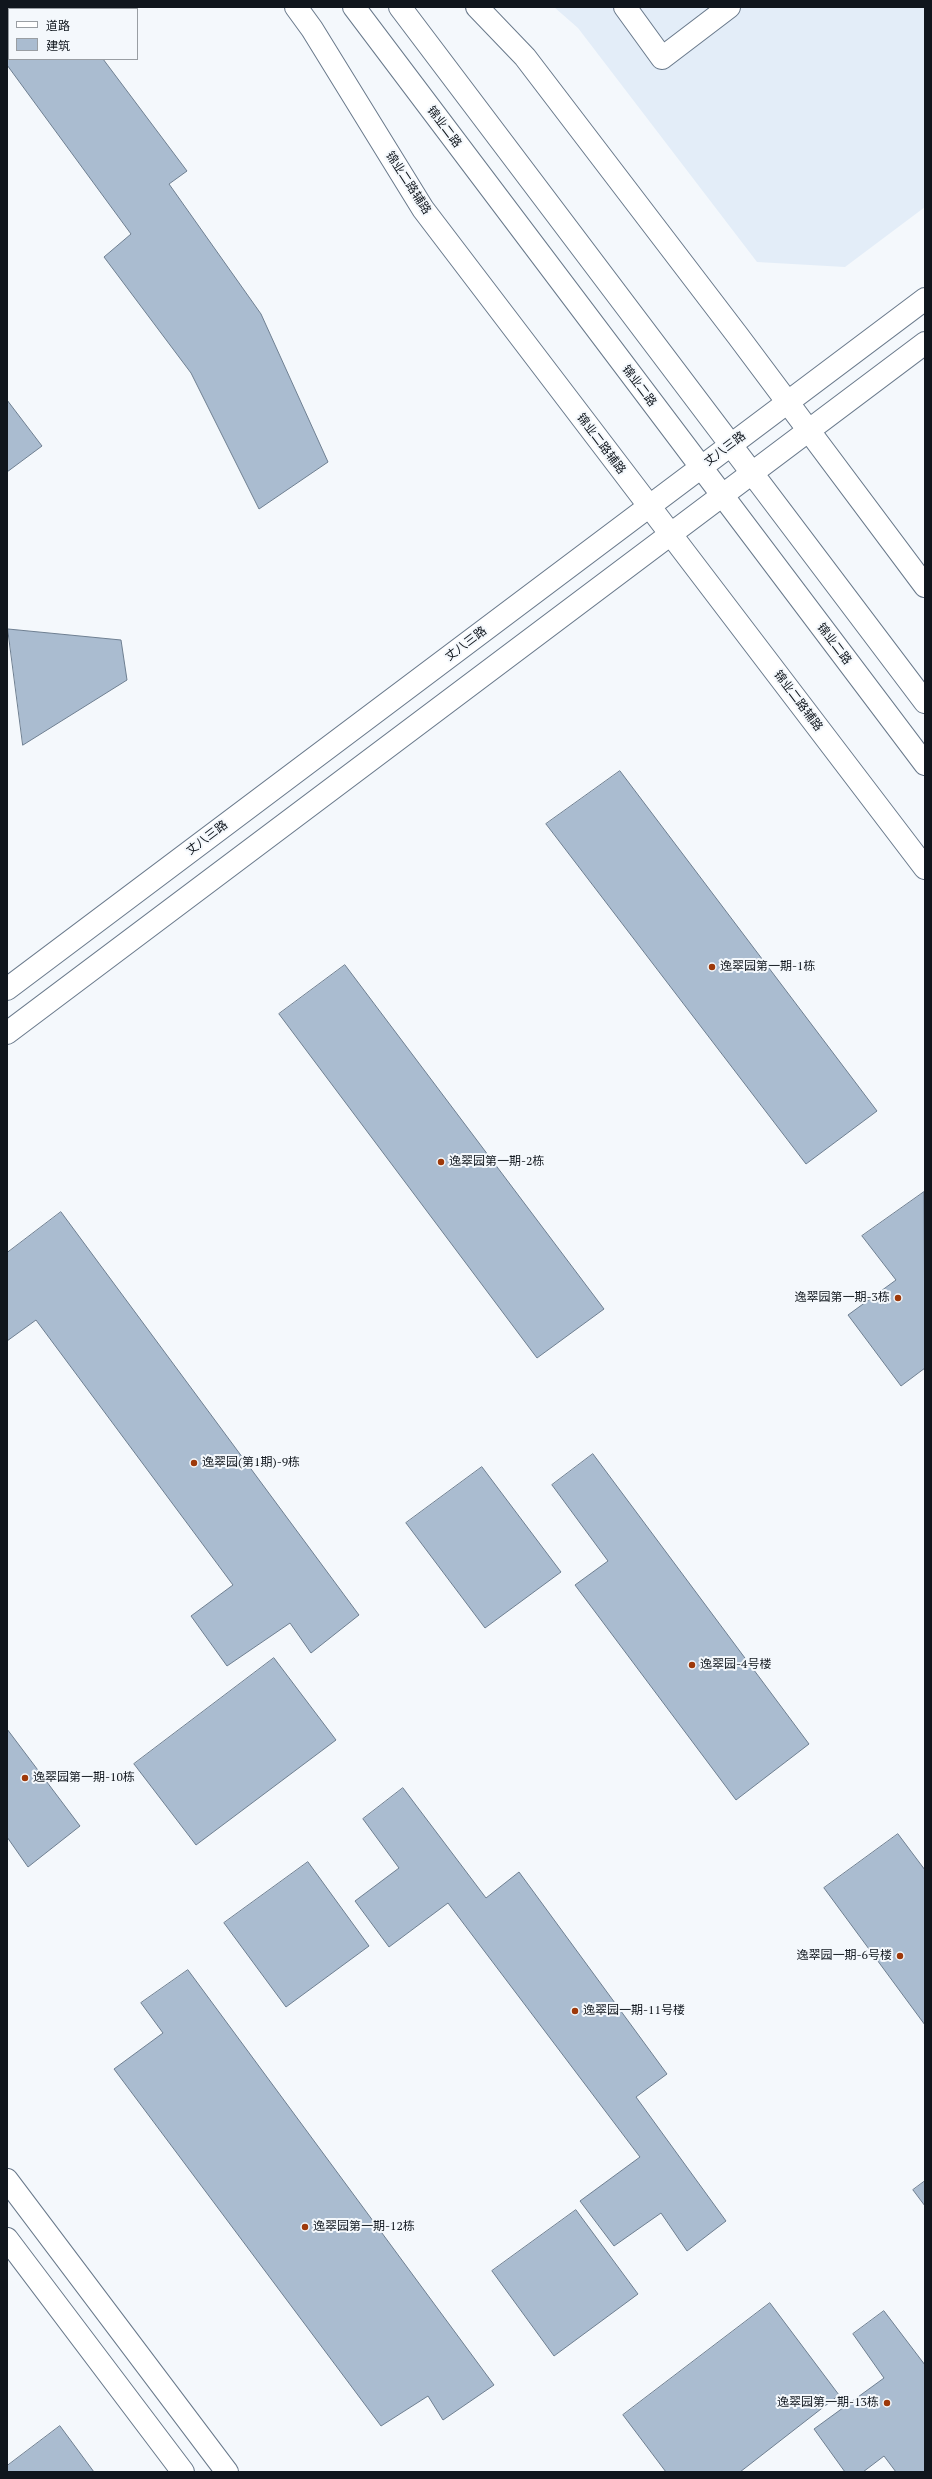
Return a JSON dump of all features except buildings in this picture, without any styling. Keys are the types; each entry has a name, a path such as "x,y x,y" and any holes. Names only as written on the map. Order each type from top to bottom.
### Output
{"street":[{"name":"锦业二路辅路","path":"296,7 312,29 423,209 925,868"},
{"name":"锦业二路","path":"354,7 925,764"},
{"path":"400,7 730,446 925,702"},
{"path":"477,7 525,58 788,402 925,586"},
{"path":"626,7 662,58 728,7"},
{"name":"丈八三路","path":"7,989 925,299"},
{"path":"7,1033 925,343"},
{"path":"7,2180 227,2472"},
{"path":"7,2239 183,2472"}],"shaded area":[{"path":"554,7 925,7 925,207 845,267 757,262 578,28"}],"place":[{"name":"逸翠园第一期-1栋","path":"712,967"},
{"name":"逸翠园第一期-2栋","path":"441,1162"},
{"name":"逸翠园第一期-3栋","path":"898,1298"},
{"name":"逸翠园(第1期)-9栋","path":"194,1463"},
{"name":"逸翠园-4号楼","path":"692,1665"},
{"name":"逸翠园第一期-10栋","path":"25,1778"},
{"name":"逸翠园一期-6号楼","path":"900,1956"},
{"name":"逸翠园一期-11号楼","path":"575,2011"},
{"name":"逸翠园第一期-12栋","path":"305,2227"},
{"name":"逸翠园第一期-13栋","path":"887,2403"}]}
